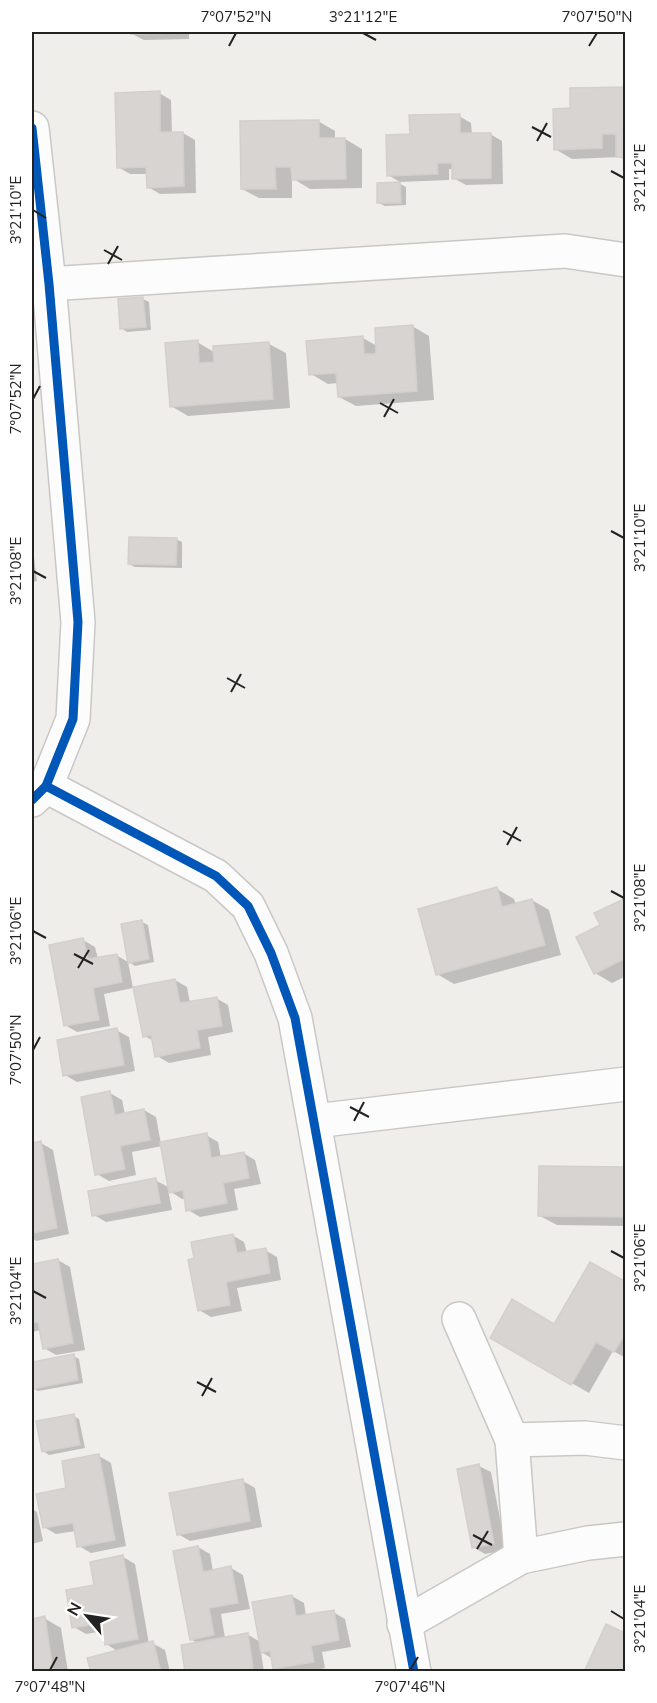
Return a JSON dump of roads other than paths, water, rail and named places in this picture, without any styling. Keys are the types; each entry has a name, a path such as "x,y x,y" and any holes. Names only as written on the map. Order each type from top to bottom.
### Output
{"street":[{"path":"32,128 40,284 78,622 73,719 39,793 216,876 248,906 271,953 295,1018 414,1671"},
{"path":"40,284 565,251 626,260"},
{"path":"315,1121 626,1084"},
{"path":"459,1319 512,1440 520,1557"},
{"path":"512,1440 585,1438 626,1443"},
{"path":"404,1624 520,1557 588,1543 626,1539"}]}
